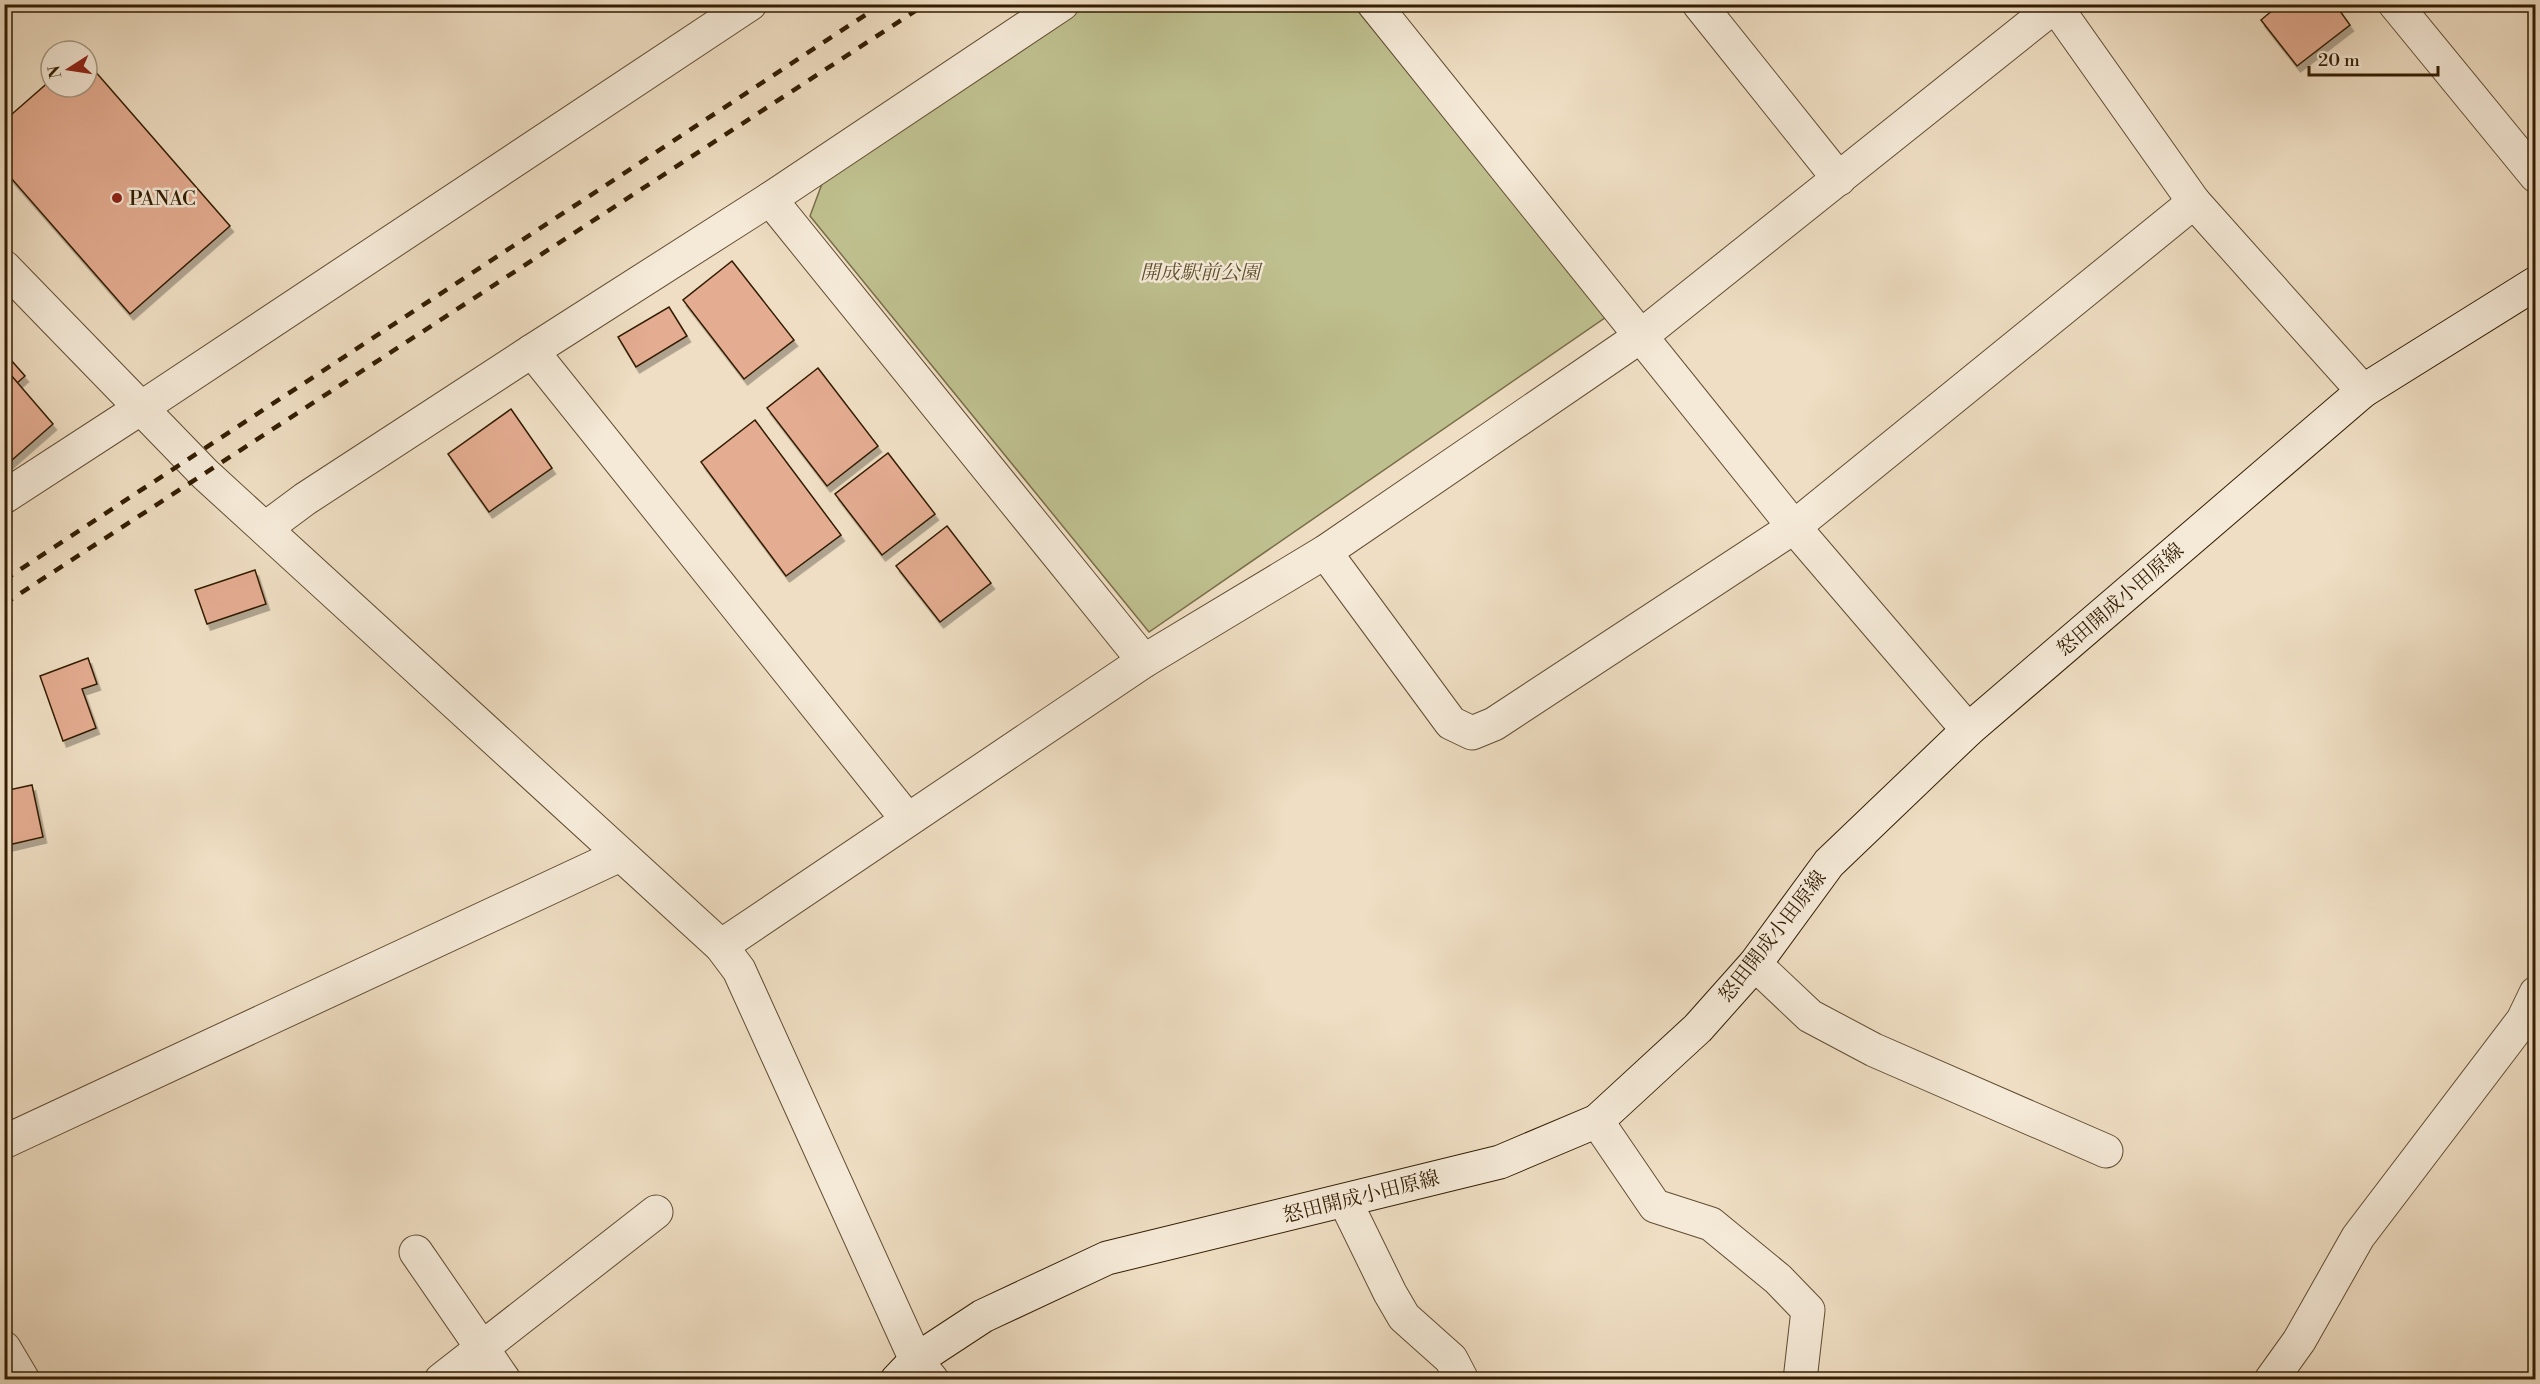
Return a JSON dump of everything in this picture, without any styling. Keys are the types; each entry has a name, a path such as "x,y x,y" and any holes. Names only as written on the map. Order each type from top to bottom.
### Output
{"street":[{"path":"4,497 750,4"},
{"path":"266,528 305,499 770,199 1062,4"},
{"path":"1374,4 1794,527 1968,730"},
{"path":"1700,4 1839,179"},
{"path":"2395,4 2535,176"},
{"path":"721,946 1144,661 1325,552 1641,336 2055,5 2194,202 2363,392"},
{"path":"770,199 1144,661"},
{"path":"1325,552 1451,723 1472,733 1494,724 1794,527 2194,202"},
{"path":"4,267 205,474 721,946 739,969 915,1373"},
{"name":"怒田開成小田原線","path":"915,1373 983,1316 1107,1258 1500,1162 1597,1121 1698,1028 1755,964 1829,863 1968,730 2363,392 2535,283"},
{"path":"532,351 907,819"},
{"path":"4,1143 620,855"},
{"path":"1755,964 1810,1016 1874,1050 2106,1151"},
{"path":"2271,1380 2299,1341 2358,1237 2523,1020 2535,993"},
{"path":"1597,1121 1655,1206 1711,1224 1778,1279 1808,1310 1800,1380"},
{"path":"1345,1201 1404,1317 1451,1359 1462,1380"},
{"path":"441,1380 656,1212"},
{"path":"416,1252 504,1380"},
{"path":"4,1348 23,1380"}],"green space":[{"name":"開成駅前公園","path":"1082,5 1353,5 1609,315 1149,632 810,216 823,181"}],"building":[{"path":"2280,4 2335,4 2350,25 2297,66 2261,20"},
{"name":"PANAC","path":"99,76 230,226 130,314 4,170 4,121 39,90 39,99 99,99"},
{"path":"732,261 794,340 744,379 683,300"},
{"path":"669,307 687,336 636,367 618,337"},
{"path":"4,352 25,376 17,383 4,367"},
{"path":"4,367 53,424 4,467"},
{"path":"818,368 878,446 827,486 767,408"},
{"path":"511,409 552,468 489,512 448,454"},
{"path":"755,420 841,535 786,576 701,462"},
{"path":"888,453 935,514 882,555 835,494"},
{"path":"947,526 991,583 940,622 896,566"},
{"path":"255,570 266,604 207,624 195,590"},
{"path":"88,658 97,684 82,689 96,728 63,741 40,676"},
{"path":"32,785 43,837 4,846 4,791"}],"railway":[{"path":"4,580 882,4"},
{"path":"4,604 926,4"}],"place":[{"name":"PANAC","path":"117,198"}]}
